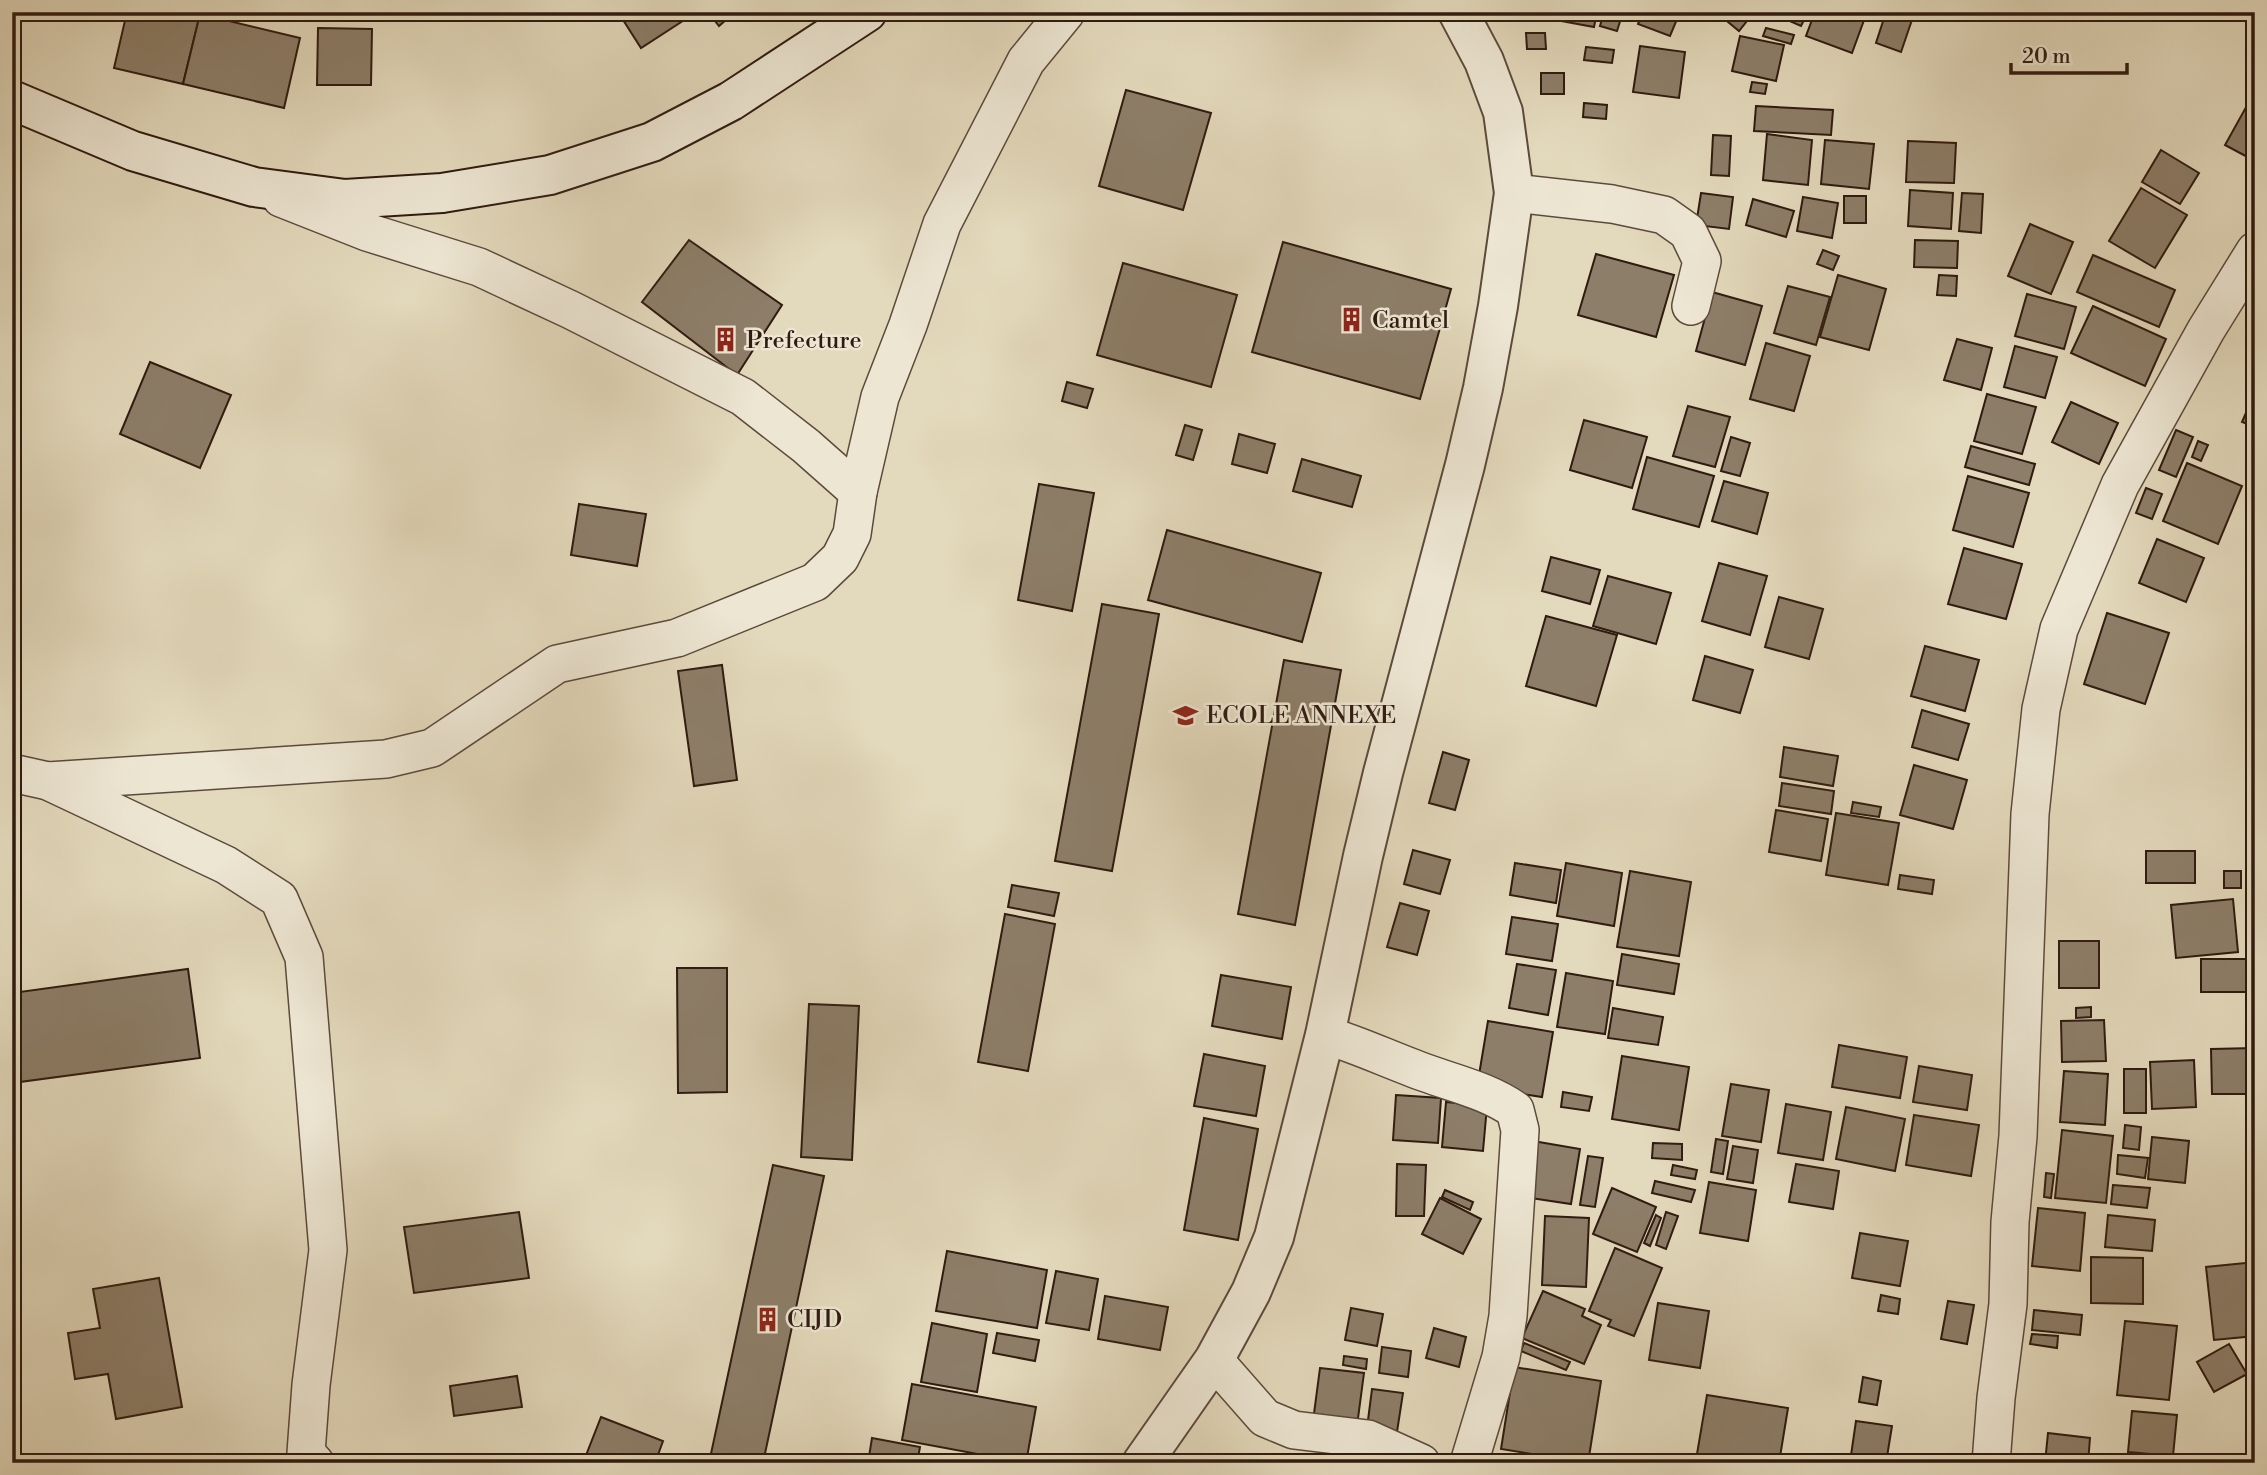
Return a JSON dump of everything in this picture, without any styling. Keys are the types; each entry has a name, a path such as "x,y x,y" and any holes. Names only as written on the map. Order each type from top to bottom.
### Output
{"street":[{"path":"254,187 345,199 442,193 550,175 652,142 720,107 867,12"},
{"path":"48,781 386,760 432,748 557,664 677,638 816,582 840,558 852,534 858,492 880,397 942,224 1026,61 1066,12"},
{"path":"1142,1463 1214,1360 1251,1292 1274,1237 1325,1035 1366,844 1483,388 1514,193 1503,112 1483,61 1458,12"},
{"path":"12,100 133,151 254,187 367,232 479,267 583,315 743,397 806,446 858,492"},
{"path":"1514,193 1612,205 1664,215 1688,232 1702,261 1691,306"},
{"path":"1991,1463 2007,1304 2010,1222 2018,1136 2031,814 2041,709 2059,629 2120,485 2206,330 2255,251"},
{"path":"12,773 48,781 226,865 279,900 304,957 328,1250 300,1460"},
{"path":"1325,1035 1497,1098 1515,1110 1520,1130 1508,1316 1501,1357 1469,1463"},
{"path":"1214,1360 1265,1418 1294,1430 1368,1439 1421,1463"}],"building":[{"path":"127,12 200,14 183,84 114,68"},
{"path":"315,12 358,12 358,19 314,15"},
{"path":"618,12 690,12 692,15 641,48"},
{"path":"708,12 735,12 719,26"},
{"path":"1551,12 1597,12 1594,27 1550,19"},
{"path":"1604,12 1623,12 1617,31 1600,26"},
{"path":"1643,12 1680,12 1670,36 1638,24"},
{"path":"1716,12 1754,12 1739,31"},
{"path":"1777,12 1808,12 1801,26 1776,15"},
{"path":"1815,12 1867,12 1852,53 1806,36"},
{"path":"1886,12 1914,14 1901,52 1876,43"},
{"path":"200,14 300,38 284,108 183,84"},
{"path":"318,28 372,29 371,85 317,85"},
{"path":"1766,28 1794,35 1791,44 1763,36"},
{"path":"1526,33 1545,33 1546,49 1527,49"},
{"path":"1740,36 1784,45 1776,81 1732,71"},
{"path":"1640,46 1685,52 1679,98 1633,92"},
{"path":"1586,47 1614,50 1612,63 1584,60"},
{"path":"1541,73 1564,73 1564,94 1541,94"},
{"path":"1752,82 1767,84 1765,94 1750,92"},
{"path":"1126,90 1211,113 1183,210 1099,186"},
{"path":"2255,91 2255,161 2225,145"},
{"path":"1584,103 1607,105 1606,119 1583,117"},
{"path":"1756,106 1833,110 1831,135 1754,131"},
{"path":"1767,134 1812,140 1808,185 1763,180"},
{"path":"1713,135 1731,136 1729,176 1711,175"},
{"path":"1825,140 1874,144 1869,189 1821,184"},
{"path":"1908,141 1956,143 1954,183 1906,182"},
{"path":"2161,150 2199,173 2180,204 2142,182"},
{"path":"2141,188 2187,215 2155,268 2109,241"},
{"path":"1910,190 1953,193 1951,229 1908,226"},
{"path":"1701,193 1733,197 1729,229 1696,225"},
{"path":"1962,193 1983,194 1981,233 1959,231"},
{"path":"1844,196 1866,196 1866,223 1844,223"},
{"path":"1803,197 1838,203 1832,238 1797,231"},
{"path":"1753,199 1794,211 1786,237 1746,225"},
{"path":"2030,224 2073,242 2051,294 2008,276"},
{"name":"Prefecture","path":"689,240 782,305 737,375 642,302"},
{"path":"1915,240 1958,241 1957,268 1914,267"},
{"name":"Camtel","path":"1283,242 1451,289 1420,399 1252,352"},
{"path":"1823,250 1839,256 1833,270 1817,264"},
{"path":"1596,254 1674,275 1656,337 1578,315"},
{"path":"2093,255 2175,290 2159,327 2077,292"},
{"path":"1123,263 1237,295 1211,387 1097,355"},
{"path":"1838,275 1886,289 1869,350 1820,337"},
{"path":"1939,275 1957,276 1956,296 1937,295"},
{"path":"1788,286 1830,297 1816,345 1774,333"},
{"path":"1712,292 1762,306 1745,365 1696,351"},
{"path":"2027,294 2076,307 2064,349 2015,336"},
{"path":"2093,306 2166,339 2145,386 2071,353"},
{"path":"1957,339 1992,348 1981,390 1944,380"},
{"path":"1766,343 1810,356 1794,411 1750,399"},
{"path":"2015,346 2057,357 2045,398 2004,387"},
{"path":"150,362 231,395 200,468 120,434"},
{"path":"1067,382 1093,389 1087,408 1062,401"},
{"path":"2255,392 2255,427 2242,422"},
{"path":"1987,394 2036,407 2022,454 1974,441"},
{"path":"2071,402 2118,423 2099,464 2052,442"},
{"path":"1688,406 1730,417 1715,467 1673,456"},
{"path":"1584,420 1647,437 1632,488 1570,470"},
{"path":"1185,425 1202,430 1193,460 1176,455"},
{"path":"2176,430 2193,437 2176,477 2159,470"},
{"path":"1239,434 1275,444 1267,473 1232,464"},
{"path":"1731,437 1750,443 1740,476 1721,471"},
{"path":"2198,441 2208,445 2201,461 2192,457"},
{"path":"1971,446 2035,464 2029,485 1965,467"},
{"path":"1647,457 1714,476 1699,527 1633,509"},
{"path":"1302,459 1361,476 1352,507 1293,491"},
{"path":"2187,463 2242,486 2218,544 2163,521"},
{"path":"1968,476 2029,493 2013,547 1953,530"},
{"path":"1724,481 1768,493 1757,534 1712,521"},
{"path":"1039,484 1094,493 1072,611 1018,600"},
{"path":"2146,488 2162,494 2152,519 2136,513"},
{"path":"579,504 646,514 637,566 571,555"},
{"path":"1167,530 1321,573 1302,642 1148,600"},
{"path":"2157,539 2204,558 2186,602 2139,583"},
{"path":"1964,548 2022,564 2006,619 1948,604"},
{"path":"1551,557 1600,570 1590,604 1542,591"},
{"path":"1719,563 1767,576 1750,635 1702,621"},
{"path":"1608,576 1671,593 1656,644 1593,626"},
{"path":"1779,597 1823,609 1809,659 1765,647"},
{"path":"1102,604 1159,614 1112,871 1055,861"},
{"path":"2107,613 2169,633 2145,704 2084,684"},
{"path":"1546,616 1617,635 1596,706 1526,686"},
{"path":"1925,646 1979,660 1965,711 1911,696"},
{"path":"1705,656 1753,670 1740,713 1693,700"},
{"path":"1284,660 1341,670 1295,925 1238,914"},
{"path":"722,665 737,780 694,786 678,671"},
{"path":"1922,710 1969,724 1958,760 1912,747"},
{"path":"1784,747 1838,756 1833,786 1780,777"},
{"path":"1443,752 1469,760 1455,810 1429,803"},
{"path":"1914,765 1967,780 1953,829 1900,815"},
{"path":"1782,783 1834,791 1831,814 1779,806"},
{"path":"1853,802 1881,807 1879,817 1851,813"},
{"path":"1776,810 1828,819 1821,861 1769,852"},
{"path":"1836,813 1899,823 1888,885 1826,875"},
{"path":"1413,850 1450,860 1440,894 1404,884"},
{"path":"2146,851 2195,851 2195,883 2146,883"},
{"path":"1515,863 1561,870 1556,903 1510,895"},
{"path":"1566,863 1622,873 1614,926 1557,916"},
{"path":"1630,871 1691,882 1679,956 1617,947"},
{"path":"2224,871 2241,871 2241,888 2224,888"},
{"path":"1900,875 1934,880 1932,894 1898,889"},
{"path":"2248,875 2255,875 2255,923 2248,923"},
{"path":"1012,885 1059,893 1054,916 1008,907"},
{"path":"2233,899 2238,952 2176,958 2171,905"},
{"path":"1400,903 1429,911 1417,955 1387,947"},
{"path":"1005,914 1055,924 1028,1071 978,1062"},
{"path":"1512,917 1558,924 1552,961 1506,954"},
{"path":"2059,941 2099,941 2099,988 2059,988"},
{"path":"1622,954 1679,964 1674,994 1617,985"},
{"path":"2201,959 2246,959 2246,992 2201,992"},
{"path":"1517,964 1556,970 1548,1015 1509,1008"},
{"path":"677,968 727,968 727,1092 678,1093"},
{"path":"188,969 200,1058 12,1083 12,993"},
{"path":"1566,973 1613,981 1605,1034 1557,1027"},
{"path":"1221,975 1291,987 1282,1039 1212,1026"},
{"path":"809,1004 859,1006 852,1160 801,1157"},
{"path":"2091,1007 2091,1017 2076,1018 2076,1008"},
{"path":"1613,1008 1663,1017 1658,1045 1608,1038"},
{"path":"2104,1020 2106,1061 2062,1062 2061,1021"},
{"path":"1488,1021 1553,1032 1542,1097 1477,1087"},
{"path":"1839,1045 1907,1057 1900,1098 1832,1087"},
{"path":"2255,1048 2255,1094 2212,1094 2211,1049"},
{"path":"1204,1054 1265,1066 1256,1116 1194,1106"},
{"path":"1622,1056 1689,1067 1679,1130 1612,1119"},
{"path":"2194,1060 2196,1107 2152,1109 2150,1062"},
{"path":"1919,1066 1972,1075 1967,1110 1913,1102"},
{"path":"2124,1069 2146,1069 2146,1113 2124,1113"},
{"path":"2064,1071 2108,1074 2105,1125 2060,1122"},
{"path":"1731,1084 1769,1090 1761,1142 1722,1136"},
{"path":"1563,1092 1592,1097 1589,1111 1561,1107"},
{"path":"1396,1095 1441,1098 1438,1143 1393,1140"},
{"path":"1446,1102 1487,1106 1483,1151 1442,1147"},
{"path":"1786,1104 1831,1112 1823,1160 1778,1153"},
{"path":"1846,1107 1905,1119 1895,1171 1836,1159"},
{"path":"1914,1115 1979,1125 1971,1176 1906,1165"},
{"path":"1204,1118 1258,1129 1238,1240 1184,1230"},
{"path":"2125,1125 2141,1127 2139,1150 2123,1148"},
{"path":"2062,1130 2113,1136 2106,1203 2055,1198"},
{"path":"2152,1137 2189,1141 2185,1183 2148,1179"},
{"path":"1716,1139 1728,1141 1723,1174 1711,1172"},
{"path":"1533,1141 1580,1149 1571,1204 1524,1197"},
{"path":"1653,1143 1682,1144 1682,1160 1652,1158"},
{"path":"1733,1146 1758,1150 1753,1183 1727,1179"},
{"path":"2118,1155 2148,1158 2145,1178 2117,1174"},
{"path":"1588,1156 1603,1158 1595,1207 1580,1205"},
{"path":"1397,1164 1426,1165 1424,1216 1396,1216"},
{"path":"1796,1164 1839,1171 1833,1209 1789,1202"},
{"name":"CIJD","path":"773,1165 824,1176 763,1463 709,1463"},
{"path":"1673,1165 1697,1170 1695,1179 1671,1175"},
{"path":"2046,1173 2054,1174 2051,1198 2044,1197"},
{"path":"1655,1181 1695,1190 1691,1202 1652,1193"},
{"path":"1709,1182 1756,1190 1748,1241 1700,1233"},
{"path":"2113,1185 2150,1188 2147,1208 2111,1204"},
{"path":"1612,1188 1656,1207 1637,1252 1593,1234"},
{"path":"1445,1190 1473,1202 1470,1210 1442,1197"},
{"path":"1440,1198 1481,1219 1463,1254 1422,1234"},
{"path":"2038,1208 2085,1213 2080,1271 2032,1266"},
{"path":"519,1212 529,1278 414,1293 404,1227"},
{"path":"1666,1212 1678,1216 1666,1249 1656,1245"},
{"path":"1656,1215 1661,1218 1650,1246 1644,1243"},
{"path":"2108,1215 2155,1220 2152,1251 2105,1247"},
{"path":"1545,1216 1589,1218 1586,1287 1542,1285"},
{"path":"1860,1233 1908,1241 1900,1286 1852,1278"},
{"path":"1615,1248 1662,1268 1634,1336 1608,1326 1611,1320 1589,1311"},
{"path":"947,1251 1047,1270 1037,1328 936,1311"},
{"path":"2091,1257 2143,1258 2143,1304 2091,1303"},
{"path":"2255,1262 2255,1336 2214,1340 2206,1267"},
{"path":"1056,1271 1098,1279 1089,1330 1046,1323"},
{"path":"159,1278 182,1407 116,1419 108,1374 75,1379 68,1333 100,1328 93,1289"},
{"path":"1543,1291 1585,1309 1582,1316 1601,1325 1584,1364 1522,1338"},
{"path":"1881,1295 1900,1299 1898,1314 1878,1311"},
{"path":"1105,1296 1168,1307 1160,1350 1098,1339"},
{"path":"1948,1301 1974,1305 1967,1344 1941,1339"},
{"path":"1658,1303 1709,1311 1700,1368 1649,1360"},
{"path":"1351,1308 1383,1314 1377,1346 1345,1340"},
{"path":"2034,1310 2082,1315 2080,1335 2032,1330"},
{"path":"2125,1321 2177,1326 2169,1400 2117,1395"},
{"path":"932,1323 987,1334 977,1392 921,1382"},
{"path":"1434,1328 1466,1337 1459,1367 1426,1358"},
{"path":"997,1333 1039,1340 1035,1361 993,1353"},
{"path":"2032,1334 2058,1336 2057,1348 2030,1344"},
{"path":"1524,1343 1570,1362 1566,1370 1521,1351"},
{"path":"2229,1344 2247,1374 2214,1392 2197,1362"},
{"path":"1382,1347 1411,1351 1408,1377 1379,1373"},
{"path":"1344,1356 1367,1359 1366,1369 1343,1365"},
{"path":"1514,1367 1601,1381 1588,1463 1501,1449"},
{"path":"1320,1368 1364,1373 1357,1426 1313,1421"},
{"path":"517,1376 522,1407 454,1416 450,1386"},
{"path":"1863,1377 1881,1381 1877,1405 1859,1402"},
{"path":"912,1384 1036,1407 1026,1463 902,1440"},
{"path":"1372,1389 1403,1393 1397,1432 1367,1428"},
{"path":"1707,1395 1788,1408 1779,1463 1716,1463 1696,1460"},
{"path":"2132,1411 2177,1415 2173,1456 2128,1452"},
{"path":"601,1417 663,1441 655,1463 583,1463"},
{"path":"1856,1421 1892,1426 1886,1463 1850,1462"},
{"path":"2048,1433 2090,1438 2088,1463 2045,1463"},
{"path":"872,1438 920,1447 917,1463 868,1463"},
{"path":"1492,1457 1526,1463 1491,1463"}],"place":[{"name":"Camtel","path":"1352,320"},
{"name":"Prefecture","path":"726,340"},
{"name":"ECOLE ANNEXE","path":"1186,715"},
{"name":"CIJD","path":"767,1319"}]}
